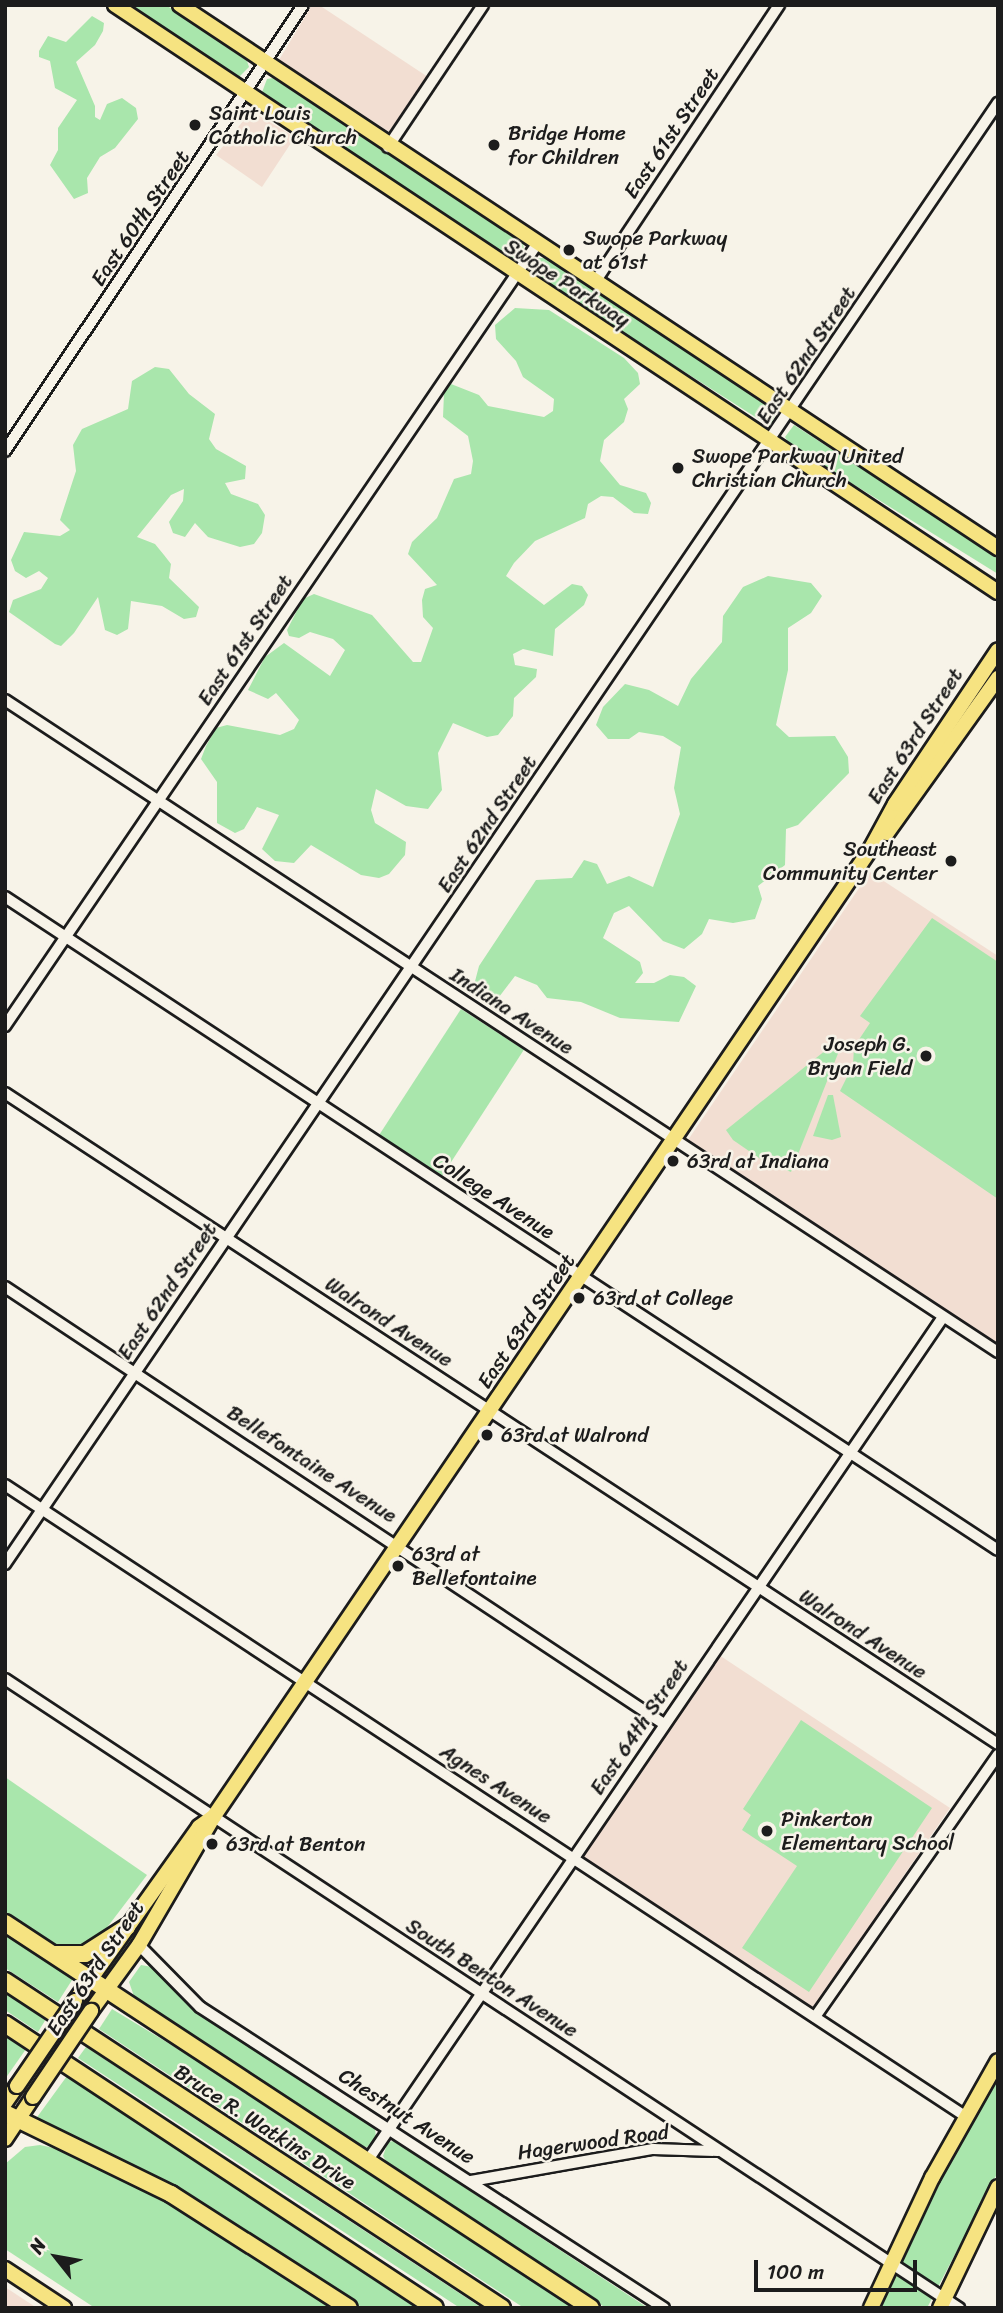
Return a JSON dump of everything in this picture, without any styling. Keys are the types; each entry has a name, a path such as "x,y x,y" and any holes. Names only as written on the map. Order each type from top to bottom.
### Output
{"highway":[{"path":"5,1923 105,1992 368,2160 591,2308"},
{"path":"51,1954 85,1954 127,1927"},
{"name":"Bruce R. Watkins Drive","path":"5,1981 502,2308"},
{"path":"5,2024 435,2308"},
{"path":"11,2117 171,2194 349,2308"}],"main road":[{"name":"Swope Parkway","path":"115,5 516,275 998,592"},
{"name":"Swope Parkway","path":"180,5 388,147 998,548"},
{"name":"East 63rd Street","path":"5,2139 11,2117 33,2097 139,1945 214,1816 871,848 895,804 998,650"},
{"name":"East 63rd Street","path":"871,848 923,785 998,678"},
{"name":"East 63rd Street","path":"5,2103 199,1827 214,1816"},
{"path":"871,2308 890,2263 965,2116 998,2061"},
{"path":"942,2303 998,2187"},
{"path":"5,2269 64,2308"}],"street":[{"name":"East 60th Street","path":"5,451 247,95 303,5"},
{"path":"388,147 483,5"},
{"name":"East 61st Street","path":"595,282 779,5"},
{"name":"East 62nd Street","path":"5,1564 793,411 998,103"},
{"name":"East 61st Street","path":"5,1026 537,244"},
{"name":"Indiana Avenue","path":"5,700 998,1352"},
{"name":"College Avenue","path":"5,897 998,1550"},
{"name":"Walrond Avenue","path":"5,1093 998,1744"},
{"name":"Bellefontaine Avenue","path":"5,1287 399,1544 664,1724"},
{"name":"East 64th Street","path":"368,2160 392,2129 573,1858 943,1317"},
{"name":"Agnes Avenue","path":"5,1485 965,2116"},
{"name":"South Benton Avenue","path":"5,1679 890,2263 942,2303 959,2308"},
{"path":"815,2017 998,1755"},
{"name":"Chestnut Avenue","path":"139,1945 200,2007 392,2129 664,2308"},
{"name":"Hagerwood Road","path":"471,2181 653,2150 720,2151"}],"shaded area":[{"path":"312,5 319,5 431,79 391,133 279,60"},
{"path":"251,111 295,137 262,187 216,155"},
{"path":"870,872 998,956 998,1344 688,1140"},
{"name":"Pinkerton Elementary School","path":"719,1655 950,1808 813,2008 586,1860 583,1853"},
{"path":"5,2287 37,2308 5,2308"}],"green space":[{"path":"130,5 166,5 247,61 249,67 237,79"},
{"path":"92,16 104,23 103,31 95,45 76,62 95,106 95,117 100,120 107,104 122,98 136,108 138,119 115,148 100,157 87,178 88,193 74,199 50,165 58,150 58,128 77,100 55,88 50,61 39,57 39,51 48,36 66,42"},
{"path":"273,78 523,243 524,251 517,260 509,259 261,95 267,79"},
{"path":"537,258 545,258 776,411 771,427 534,276 530,270"},
{"path":"515,308 549,310 624,358 638,373 640,384 624,399 628,409 624,422 604,440 600,461 620,485 646,493 651,503 648,514 634,513 613,497 601,496 588,504 585,518 535,541 514,563 506,576 544,605 572,584 582,586 588,595 584,605 555,629 553,656 523,649 513,654 515,665 537,669 536,677 514,698 513,716 498,735 487,737 453,723 438,753 442,790 428,809 406,806 376,789 371,810 375,823 406,842 405,855 389,874 379,878 361,875 311,845 294,863 275,861 262,849 279,815 257,807 244,829 235,833 217,823 217,782 201,759 206,746 216,728 227,725 280,735 294,729 299,720 276,693 268,699 248,690 265,657 284,643 330,676 345,650 333,639 310,632 299,638 289,636 287,630 303,599 314,594 372,615 413,662 421,662 433,628 423,617 422,600 425,589 437,585 408,554 412,542 437,518 454,479 471,474 473,461 468,436 443,417 444,393 451,384 479,395 488,406 544,417 553,411 554,399 523,377 516,361 496,339 495,325"},
{"path":"155,367 169,369 189,394 215,414 209,439 216,449 246,466 245,479 225,483 231,494 258,504 265,515 262,533 254,544 240,547 208,537 195,523 185,537 173,533 169,522 183,501 184,489 171,495 137,537 155,544 171,564 169,578 199,607 196,617 184,619 162,606 131,601 128,629 117,635 105,630 98,597 74,633 61,646 55,644 9,612 13,600 41,589 48,578 39,571 26,578 15,571 11,560 24,532 60,536 70,530 60,520 76,471 73,445 82,429 128,409 132,381"},
{"path":"794,425 998,557 998,574 790,445 785,437"},
{"path":"768,576 811,583 822,596 811,613 788,628 788,670 776,725 789,737 835,736 848,757 849,773 798,825 786,829 785,865 758,886 762,899 755,919 733,923 709,919 702,934 684,949 663,941 629,906 614,913 603,938 640,962 643,973 635,983 654,983 670,975 684,977 696,986 679,1022 620,1018 581,1002 547,998 537,985 515,976 499,997 483,999 473,989 479,966 536,880 572,878 584,860 597,864 607,884 629,876 653,887 680,814 674,788 681,747 663,736 639,732 629,739 608,739 596,725 603,707 625,684 649,690 678,706 691,679 722,642 723,616 743,587"},
{"name":"Joseph G. Bryan Field","path":"932,918 998,962 998,1199 840,1091 853,1065 854,1047 870,1023 860,1016"},
{"path":"461,1009 524,1050 442,1176 379,1135"},
{"path":"831,1046 839,1051 791,1172 762,1160 733,1140 726,1130"},
{"path":"828,1095 833,1095 841,1137 832,1140 813,1136"},
{"path":"801,1720 932,1808 809,1992 742,1948 797,1866 742,1830 751,1815 743,1809"},
{"path":"5,1777 147,1875 99,1938 83,1948 59,1948 5,1914"},
{"path":"171,1878 111,1976 107,1972 145,1910"},
{"path":"5,1932 74,1977 58,2002 5,1968"},
{"path":"141,1965 152,1967 194,2009 375,2127 376,2139 367,2147 359,2146 135,1999 129,1982"},
{"path":"5,1993 46,2019 38,2032 5,2010"},
{"path":"112,2009 254,2095 580,2308 524,2308 99,2029"},
{"path":"5,2036 26,2049 5,2079"},
{"path":"86,2047 482,2308 460,2308 78,2058"},
{"path":"998,2072 998,2172 927,2308 878,2308 920,2214"},
{"path":"67,2076 420,2308 363,2308 192,2196 35,2120"},
{"path":"394,2141 648,2308 606,2308 389,2166 383,2156 388,2142"},
{"path":"40,2145 63,2150 170,2201 337,2308 95,2308 5,2249 5,2164 25,2147"}],"place":[{"name":"Saint Louis Catholic Church","path":"195,125"},
{"name":"Bridge Home for Children","path":"494,145"},
{"name":"Swope Parkway at 61st","path":"569,250"},
{"name":"Swope Parkway United Christian Church","path":"678,468"},
{"name":"Southeast Community Center","path":"951,861"},
{"name":"Joseph G. Bryan Field","path":"926,1056"},
{"name":"63rd at Indiana","path":"673,1161"},
{"name":"63rd at College","path":"579,1298"},
{"name":"63rd at Walrond","path":"487,1435"},
{"name":"63rd at Bellefontaine","path":"398,1566"},
{"name":"Pinkerton Elementary School","path":"767,1831"},
{"name":"63rd at Benton","path":"212,1844"}]}
